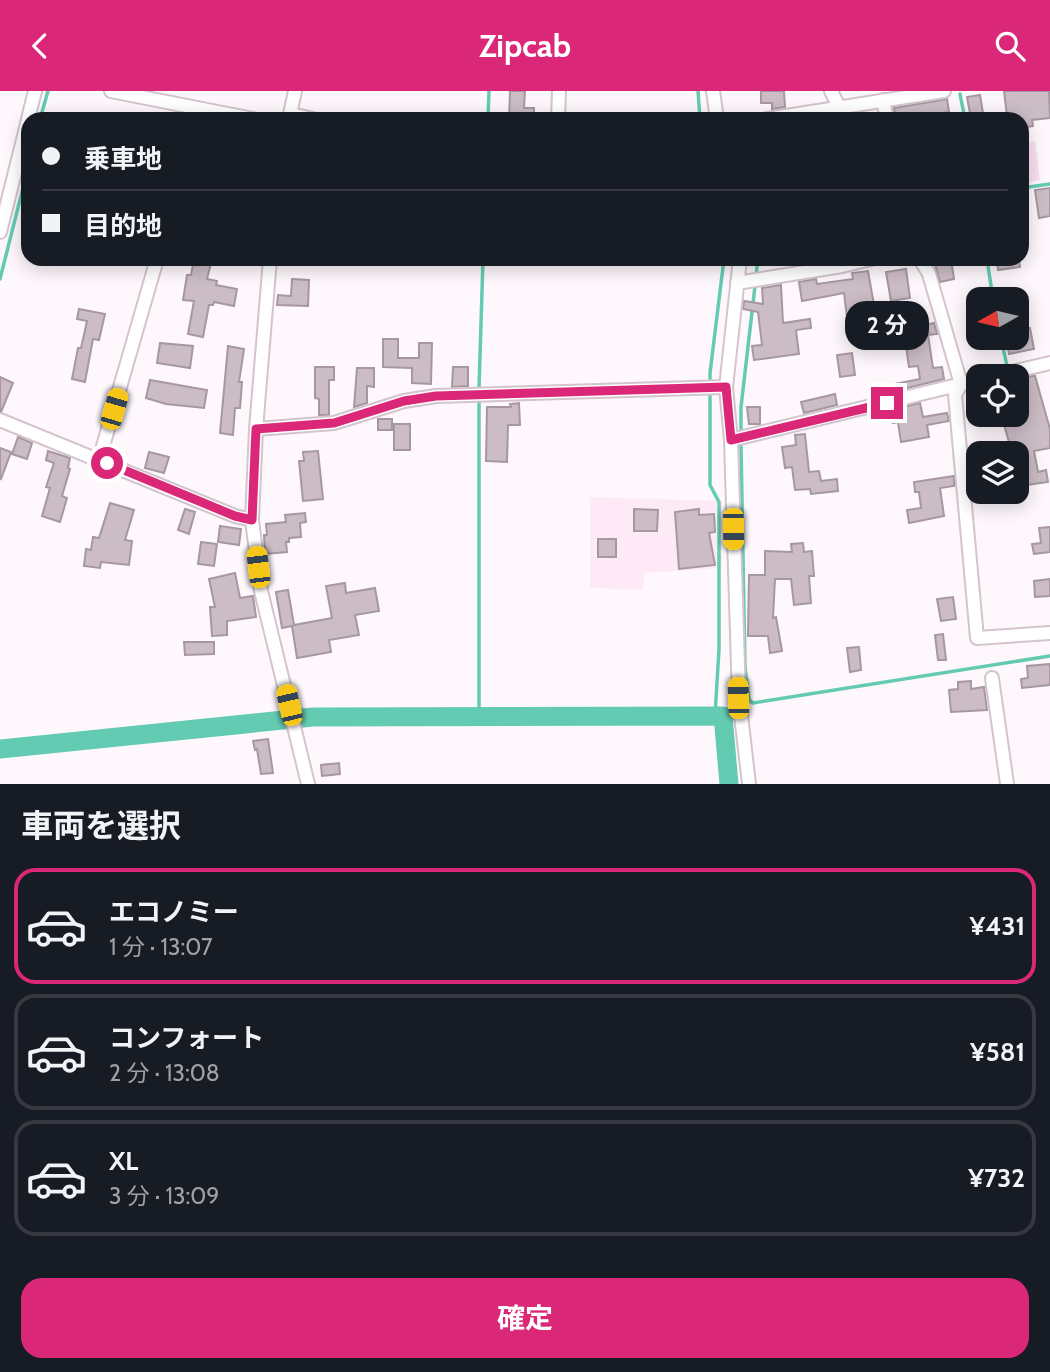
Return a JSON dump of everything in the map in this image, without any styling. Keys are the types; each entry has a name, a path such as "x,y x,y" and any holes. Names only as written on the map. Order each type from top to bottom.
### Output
{"street":[{"path":"30,112 35,91"},
{"path":"111,91 190,112"},
{"path":"291,112 295,91"},
{"path":"558,112 559,91"},
{"path":"713,91 716,112"},
{"path":"831,91 839,107"},
{"path":"809,112 944,91"},
{"path":"883,100 886,112"},
{"path":"0,232 21,148"},
{"path":"99,460 155,266"},
{"path":"269,266 256,429 252,520 261,591 308,784"},
{"path":"739,266 715,388 731,440 738,698 749,784"},
{"path":"737,283 842,266"},
{"path":"924,266 929,274 961,384 955,395 977,638 1050,633"},
{"path":"1029,368 1050,363"},
{"path":"731,440 966,383"},
{"path":"256,429 334,423 404,401 436,396 715,388"},
{"path":"0,420 235,516 252,520"},
{"path":"992,678 1007,784"}],"shaded area":[{"path":"1035,141 1040,180 1029,182 1029,143"},
{"path":"590,497 722,501 722,568 645,573 643,590 590,588"}],"building":[{"path":"510,91 525,91 524,108 534,108 534,112 509,112"},
{"path":"761,91 784,91 785,107 772,109 772,103 761,103"},
{"path":"1004,91 1049,91 1050,118 1032,120 1033,126 1029,127 1029,112 1007,112"},
{"path":"980,95 983,112 970,112 967,97"},
{"path":"947,99 949,112 895,112 894,108"},
{"path":"1050,188 1050,216 1039,218 1035,190"},
{"path":"193,266 210,266 207,279 217,281 216,285 237,289 234,306 214,302 209,305 203,337 188,334 194,301 183,300 187,275 191,275"},
{"path":"935,266 952,266 954,279 940,282"},
{"path":"998,266 1020,266 1020,267 998,270"},
{"path":"906,269 910,298 891,301 886,272"},
{"path":"868,271 874,305 898,302 900,318 915,316 916,327 934,323 937,334 928,335 933,368 942,367 944,379 870,397 869,389 920,379 918,366 909,367 905,339 878,343 874,313 847,317 844,293 802,301 799,282 816,279 817,284 853,279 852,273"},
{"path":"292,279 309,280 308,306 277,305 278,295 291,296"},
{"path":"781,285 783,323 810,319 811,328 796,330 799,354 754,360 752,346 762,345 758,312 743,309 744,301 763,304 762,288"},
{"path":"79,309 105,314 99,340 93,339 85,382 72,379 87,321 77,319"},
{"path":"1029,328 1030,328 1034,349 1029,350"},
{"path":"383,339 398,339 398,358 419,358 419,343 432,343 431,384 412,383 412,368 383,367"},
{"path":"160,343 193,346 190,368 157,363"},
{"path":"228,346 244,349 239,382 242,382 240,408 235,408 233,435 220,433"},
{"path":"1008,350 1029,350 1009,354"},
{"path":"852,353 855,375 840,377 837,355"},
{"path":"315,367 334,367 334,380 329,380 329,415 319,415 319,399 315,398"},
{"path":"453,367 468,367 468,386 452,387"},
{"path":"357,368 374,368 374,387 367,386 367,403 354,407"},
{"path":"1035,376 1050,429 1050,448 1034,451 1038,472 1046,470 1048,482 1029,485 1029,441 1009,441 1005,427 1029,427 1029,377"},
{"path":"0,377 13,383 1,412 0,411"},
{"path":"150,380 207,390 204,408 166,404 146,398"},
{"path":"835,394 837,405 804,413 801,402"},
{"path":"519,403 520,425 508,425 507,462 486,461 487,407 511,407 510,404"},
{"path":"920,403 923,417 947,413 949,421 927,425 929,437 901,442 898,422 893,423 890,410"},
{"path":"747,407 760,407 760,424 749,424"},
{"path":"378,419 392,419 392,430 378,430"},
{"path":"394,424 410,424 410,450 394,450"},
{"path":"805,434 809,472 819,471 821,481 837,479 838,491 811,494 810,489 795,490 792,467 785,468 782,447 796,445 795,435"},
{"path":"18,437 32,443 27,459 12,454"},
{"path":"0,448 11,452 1,479 0,478"},
{"path":"48,451 70,458 70,469 62,496 67,498 60,522 42,516 50,488 46,487 54,463 46,460"},
{"path":"318,451 323,499 303,501 299,461 304,461 303,452"},
{"path":"149,452 169,457 164,473 145,468"},
{"path":"954,476 954,486 940,488 944,516 909,523 907,510 921,508 919,492 915,492 914,482"},
{"path":"110,503 134,510 125,540 132,541 129,565 101,562 100,568 84,566 86,549 91,550 93,537 99,538"},
{"path":"185,509 195,512 189,534 178,530"},
{"path":"634,509 658,510 657,531 634,531"},
{"path":"699,509 699,515 714,514 715,532 709,533 715,565 679,569 675,512"},
{"path":"305,513 306,522 300,523 301,537 289,538 289,542 286,542 287,552 265,554 266,524 286,522 285,515"},
{"path":"220,526 241,529 239,545 218,542"},
{"path":"1050,527 1050,552 1034,554 1032,544 1041,543 1039,528"},
{"path":"598,539 616,539 616,557 598,557"},
{"path":"201,542 217,544 214,566 198,564"},
{"path":"803,543 804,552 812,551 814,576 809,576 811,603 794,605 791,579 775,579 773,618 776,617 782,651 770,653 768,636 748,636 749,575 765,575 765,551 792,552 791,544"},
{"path":"235,573 240,598 253,596 256,617 227,621 227,635 212,636 210,607 215,607 209,579"},
{"path":"1050,579 1050,596 1035,597 1034,581"},
{"path":"345,583 346,593 375,588 379,611 355,615 359,635 329,640 331,652 297,658 292,626 282,628 276,592 288,590 294,625 332,618 326,586"},
{"path":"953,597 956,619 941,621 937,599"},
{"path":"943,634 946,660 938,660 935,635"},
{"path":"184,642 214,642 214,654 185,655"},
{"path":"859,647 861,670 850,672 847,648"},
{"path":"1050,664 1050,685 1022,688 1021,679 1028,678 1027,666"},
{"path":"971,681 971,689 984,687 987,710 951,712 949,690 958,689 958,682"},
{"path":"268,739 273,773 261,774 253,741"},
{"path":"339,763 340,774 322,776 321,765"}],"waterway":[{"path":"42,112 48,91"},
{"path":"488,112 489,91"},
{"path":"698,91 700,112"},
{"path":"960,94 964,112"},
{"path":"1029,187 1050,184"},
{"path":"0,279 21,196"},
{"path":"479,388 483,266"},
{"path":"715,716 719,649 719,502 710,485 710,373 723,266"},
{"path":"756,275 757,266"},
{"path":"988,266 991,287"},
{"path":"741,430 741,407 755,286"},
{"path":"1004,350 1007,364"},
{"path":"479,402 479,717"},
{"path":"741,446 745,667 749,700 753,703 1050,656"},
{"path":"723,716 731,711"},
{"path":"0,749 313,717 723,716 729,784"}],"route":[{"path":"107,463 235,516 252,520 256,429 334,423 404,401 436,396 726,387 731,440 887,403"}]}
